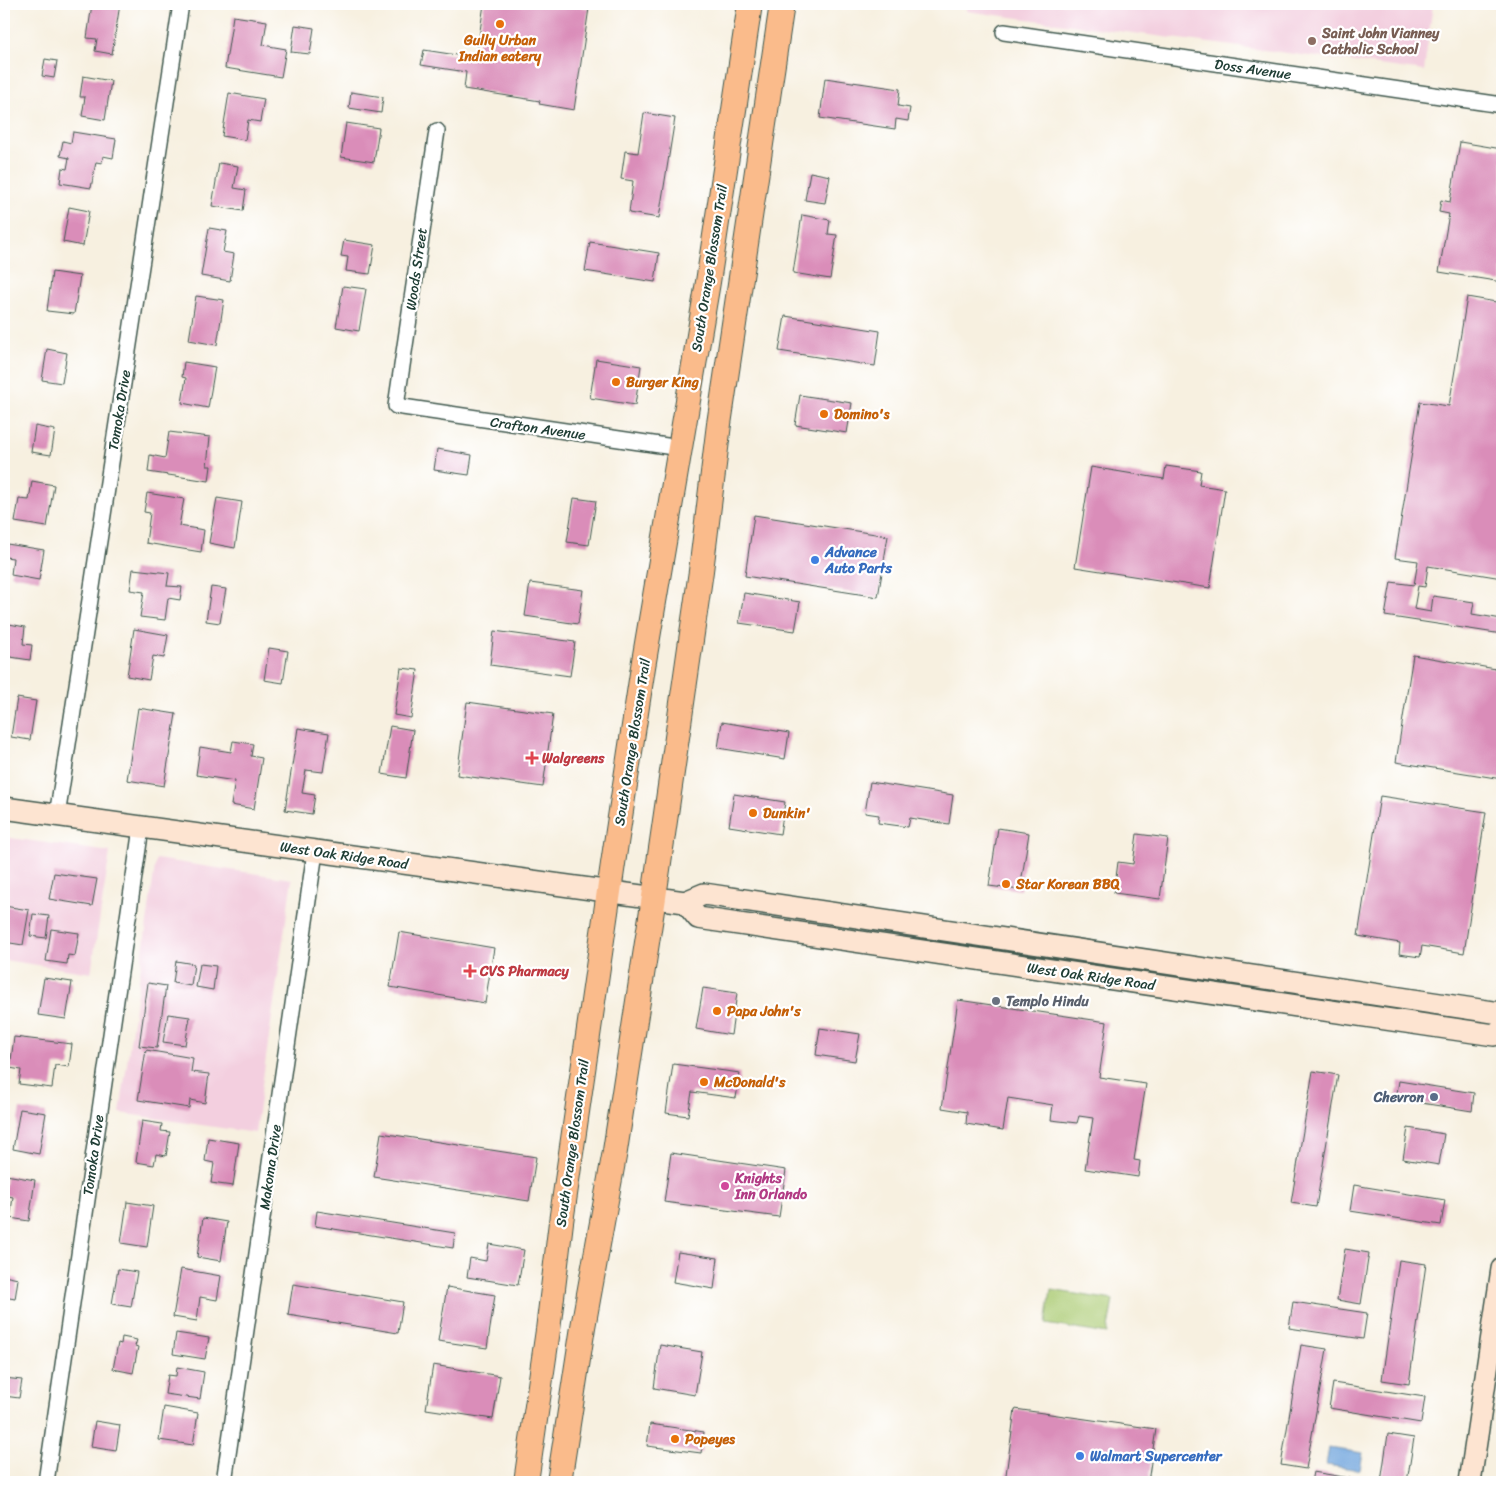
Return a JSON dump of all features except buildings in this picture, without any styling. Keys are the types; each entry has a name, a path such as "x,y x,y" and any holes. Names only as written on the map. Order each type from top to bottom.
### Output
{"main road":[{"name":"South Orange Blossom Trail","path":"526,1482 609,890 643,667 708,282 750,4"},
{"path":"762,4 773,16 777,28"},
{"path":"559,1482 583,1327 616,1146 654,896 701,571 718,424 782,4"}],"street":[{"name":"Tomoka Drive","path":"57,816 181,4"},
{"name":"Doss Avenue","path":"1004,32 1502,106"},
{"name":"Woods Street","path":"396,406 437,131"},
{"name":"Crafton Avenue","path":"396,406 680,448"},
{"name":"West Oak Ridge Road","path":"4,808 315,852 654,896 685,902 704,894 1500,1013 1502,1017"},
{"name":"Tomoka Drive","path":"46,1482 141,828"},
{"name":"Makoma Drive","path":"224,1482 315,852"},
{"name":"West Oak Ridge Road","path":"685,902 698,918 1494,1035 1502,1029"},
{"path":"1044,969 1067,963 1176,979 1191,975 1194,967"},
{"path":"1295,1006 1296,999 1300,997 1372,1005 1395,997"},
{"path":"1470,1482 1502,1269"}],"shaded area":[{"name":"Saint John Vianney Catholic School","path":"967,4 1433,4 1424,71 966,11"},
{"path":"4,837 110,852 91,973 4,960"},
{"path":"156,859 292,879 255,1133 120,1113"}],"green space":[{"path":"1051,1290 1113,1300 1107,1334 1046,1324"}],"water":[{"path":"1329,1448 1363,1453 1360,1470 1326,1465"}],"place":[{"name":"Gully Urban Indian eatery","path":"500,24"},
{"name":"Saint John Vianney Catholic School","path":"1312,41"},
{"name":"Burger King","path":"616,382"},
{"name":"Domino's","path":"824,414"},
{"name":"Advance Auto Parts","path":"815,560"},
{"name":"Walgreens","path":"532,758"},
{"name":"Dunkin'","path":"753,813"},
{"name":"Star Korean BBQ","path":"1006,884"},
{"name":"CVS Pharmacy","path":"470,971"},
{"name":"Templo Hindu","path":"996,1001"},
{"name":"Papa John's","path":"717,1011"},
{"name":"McDonald's","path":"704,1082"},
{"name":"Chevron","path":"1434,1097"},
{"name":"Knights Inn Orlando","path":"725,1186"},
{"name":"Popeyes","path":"675,1439"},
{"name":"Walmart Supercenter","path":"1080,1456"}]}
